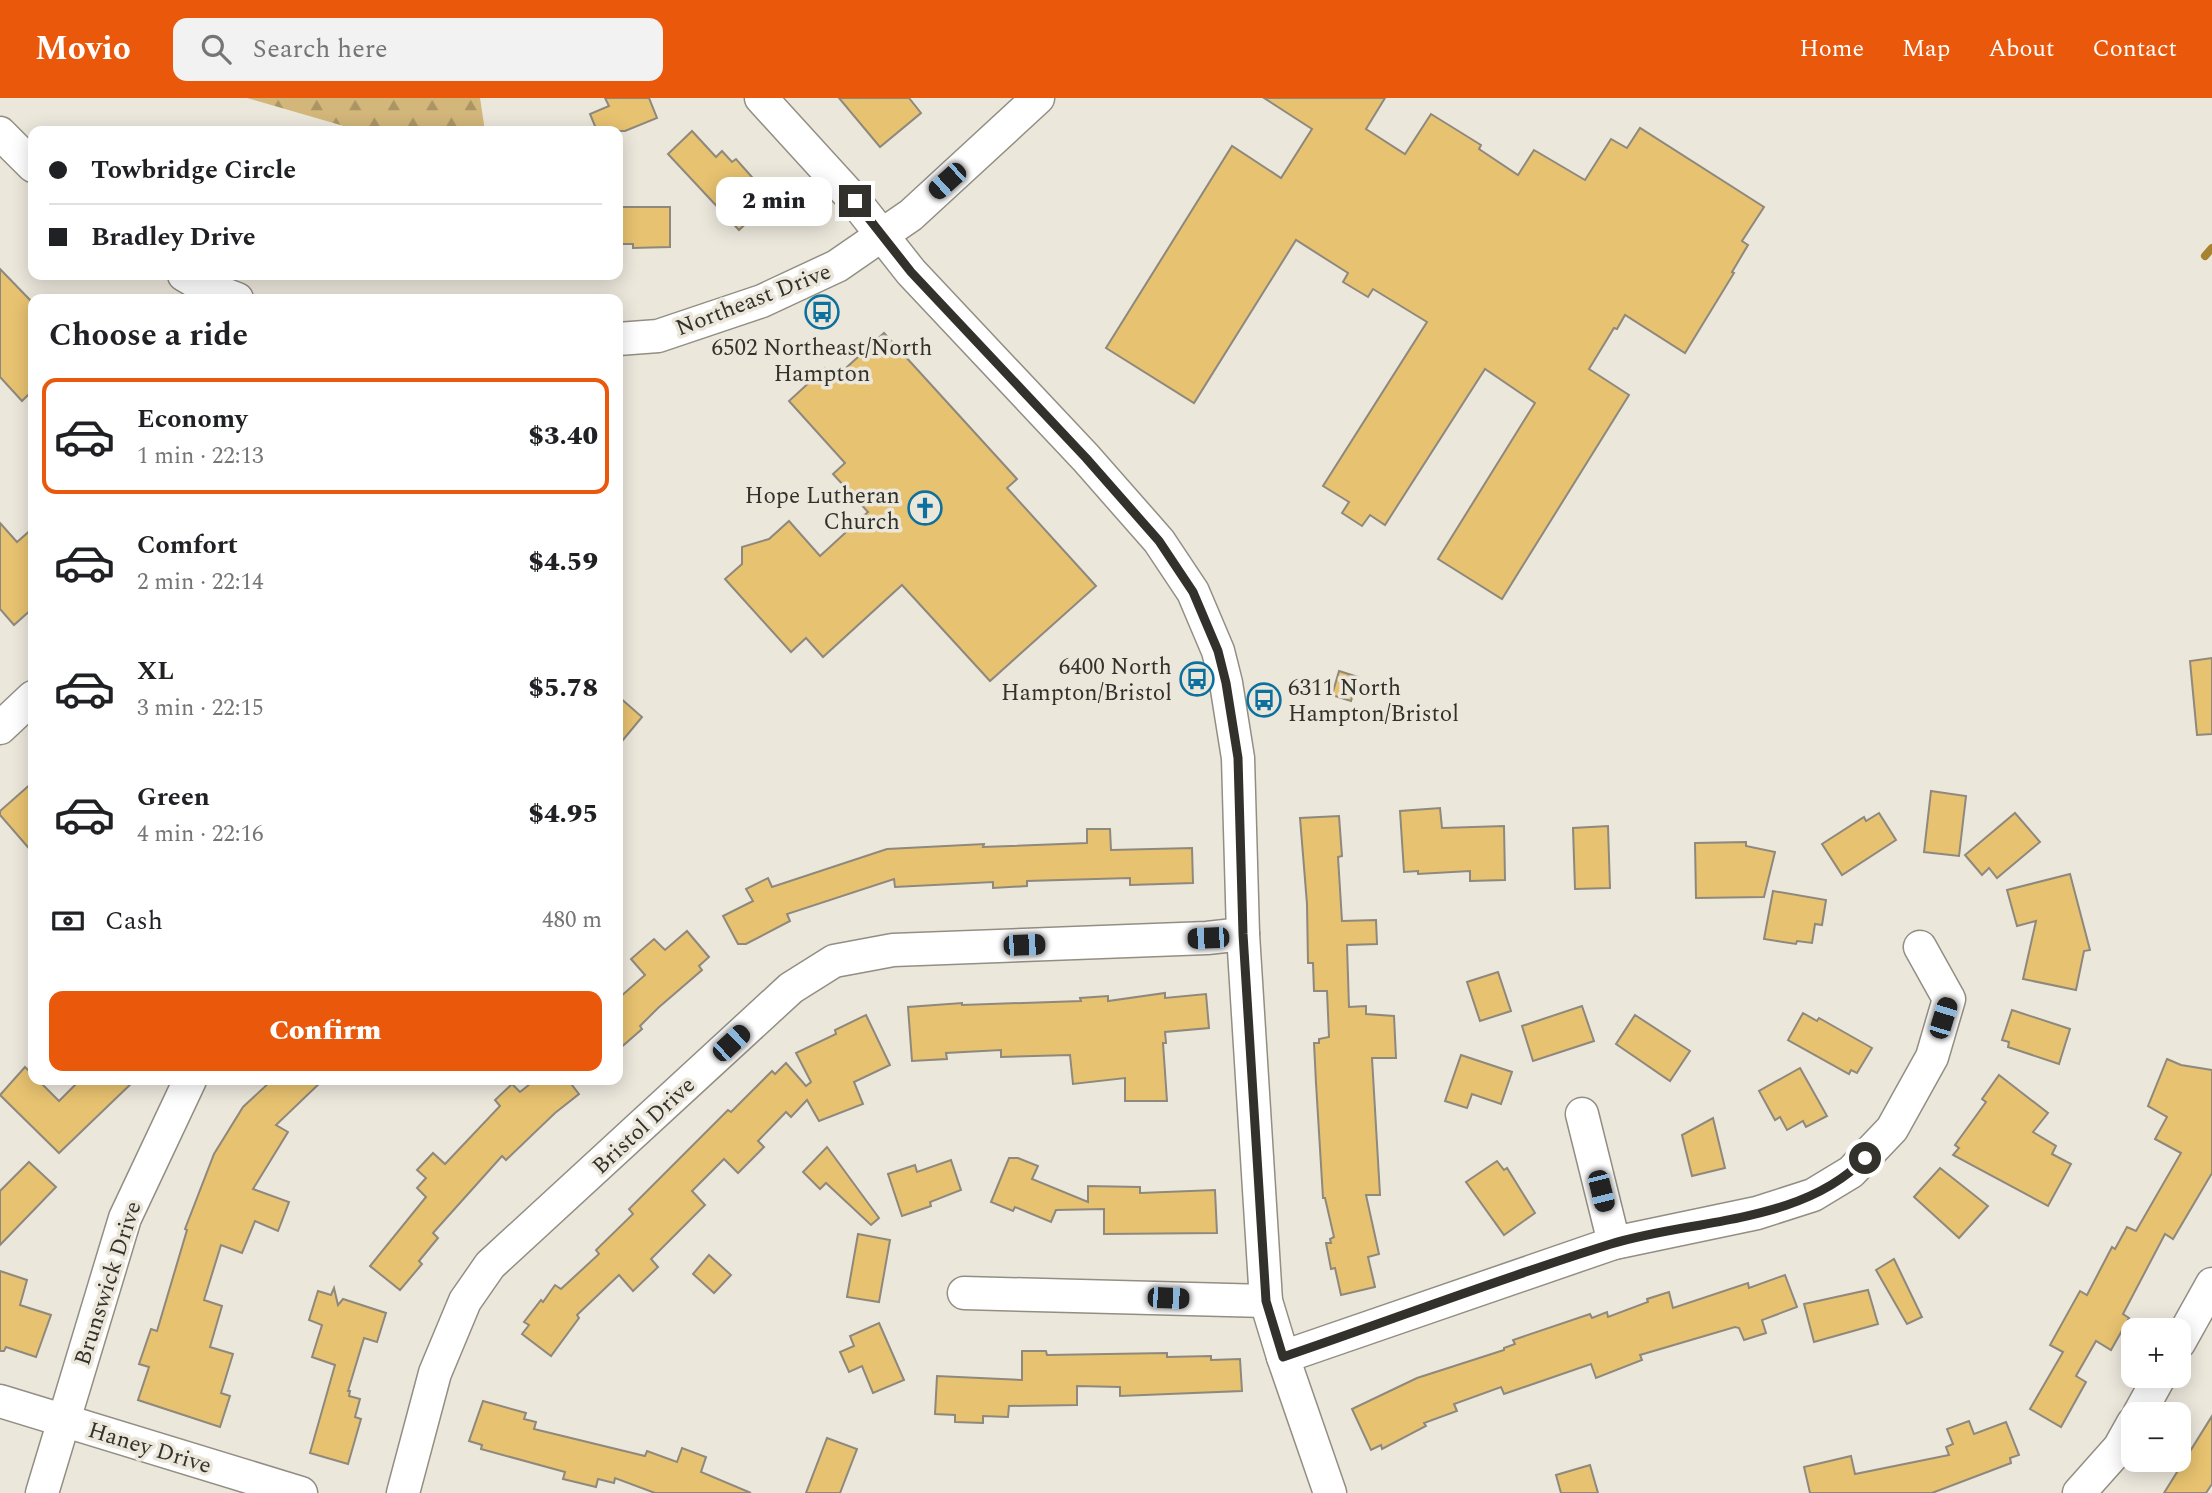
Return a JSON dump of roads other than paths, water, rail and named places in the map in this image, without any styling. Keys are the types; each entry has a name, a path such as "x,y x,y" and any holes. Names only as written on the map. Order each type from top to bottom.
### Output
{"street":[{"path":"761,98 855,201 911,272 1086,458 1159,541 1193,592 1218,651 1238,758 1243,934 1266,1301 1330,1493"},
{"name":"Northeast Drive","path":"623,339 659,335 762,301 837,266 911,215 1038,98"},
{"path":"0,133 28,161"},
{"path":"192,280 224,294"},
{"path":"0,728 28,702"},
{"name":"Bristol Drive","path":"403,1493 435,1373 465,1301 491,1265 791,988 834,961 893,950 1208,938 1243,934"},
{"path":"1283,1357 1614,1243 1757,1213 1812,1195 1851,1172 1892,1129 1932,1057 1949,999 1920,947"},
{"name":"Brunswick Drive","path":"41,1493 125,1218 188,1085"},
{"path":"1582,1114 1614,1243"},
{"path":"2191,1322 2212,1284"},
{"path":"964,1293 1266,1301"},
{"name":"Haney Drive","path":"0,1401 301,1493"},
{"path":"2079,1493 2121,1444"}],"waterway":[{"path":"2205,256 2212,248"}],"place":[{"name":"6502 Northeast/North Hampton","path":"822,312"},
{"name":"Hope Lutheran Church","path":"925,508"},
{"name":"6400 North Hampton/Bristol","path":"1197,679"},
{"name":"6311 North Hampton/Bristol","path":"1264,700"}]}
